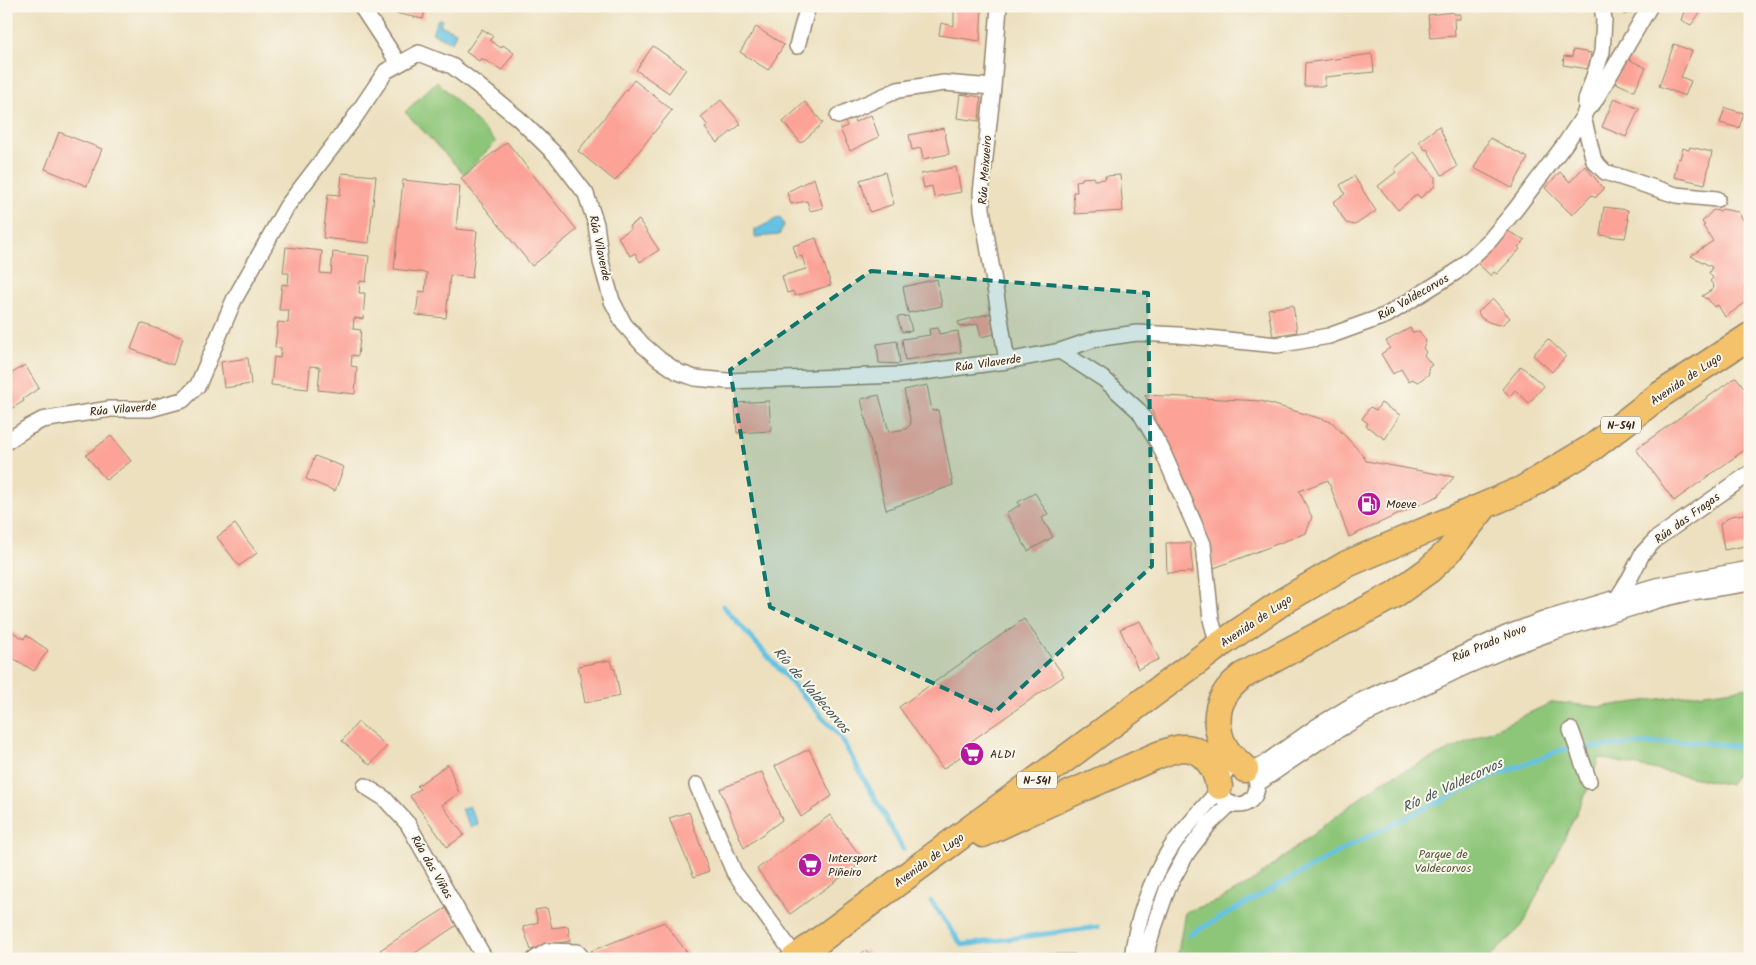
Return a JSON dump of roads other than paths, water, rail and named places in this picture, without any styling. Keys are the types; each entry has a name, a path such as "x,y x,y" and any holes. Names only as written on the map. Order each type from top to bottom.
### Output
{"highway":[{"name":"Avenida de Lugo","path":"799,957 1218,646 1282,602 1347,564 1523,489 1593,447 1660,395 1750,336"},
{"path":"1251,775 1229,754 1219,734 1218,719 1220,705 1232,686 1242,676 1394,595 1429,570 1449,551 1486,505"},
{"path":"930,858 1068,794 1159,755 1183,748 1200,752 1209,762 1217,774 1223,793"}],"street":[{"path":"361,6 399,64"},
{"path":"797,46 808,6"},
{"name":"Rúa Meixueiro","path":"999,6 993,87 981,193 1007,361"},
{"name":"Rúa Valdecorvos","path":"1060,351 1096,339 1137,333 1178,335 1277,345 1329,336 1387,315 1456,272 1490,240 1515,210 1565,144 1584,113 1586,100 1602,52 1604,20 1602,6"},
{"path":"1650,6 1594,102 1584,113 1594,161 1605,172 1676,195 1717,200"},
{"name":"Rúa Vilaverde","path":"6,442 42,420 110,409 150,409 183,400 198,385 234,300 287,206 386,72 419,53 452,66 518,118 557,156 586,194 596,224 602,262 612,301 624,324 642,345 678,372 695,378 727,381 901,375 1007,361 1060,351"},
{"path":"838,116 898,90 944,83 993,87"},
{"path":"1060,351 1105,380 1139,411 1161,448 1203,544 1211,619 1218,646"},
{"name":"Rúa das Fragas","path":"1618,597 1642,554 1656,538 1750,473"},
{"name":"Rúa Prado Novo","path":"1251,775 1316,727 1356,703 1506,634 1546,619 1656,586 1750,569"},
{"name":"Rúa Prado Novo","path":"1251,775 1321,740 1360,717 1509,648 1550,633 1658,600 1692,592 1750,583"},
{"path":"1572,730 1590,781"},
{"path":"1146,959 1148,945 1168,887 1187,853 1209,824 1223,793 1223,775 1228,770 1238,767 1251,775 1256,794 1248,803 1235,806 1223,793"},
{"path":"697,785 734,872 799,957"},
{"name":"Rúa das Viñas","path":"366,786 384,798 408,824 485,959"},
{"path":"1132,959 1150,885 1172,846 1223,793"},
{"path":"535,959 548,952 578,952 583,959"}],"water":[{"path":"438,19 442,20 440,25 456,32 452,42 432,33"},
{"path":"780,217 784,225 779,235 755,237 755,230"},
{"path":"469,806 478,824 471,828 461,809"}],"waterway":[{"name":"Río de Valdecorvos","path":"723,606 841,738 903,849"},
{"name":"Río de Valdecorvos","path":"1189,935 1351,845 1481,781 1564,749 1689,741 1750,748"},
{"name":"Río de Valdecorvos","path":"931,901 962,945 1098,927"}],"place":[{"name":"Moeve","path":"1369,504"},
{"name":"ALDI","path":"972,754"},
{"name":"Intersport Piñeiro","path":"810,865"}],"park label":[{"name":"Parque de Valdecorvos","path":"1443,861"}]}
